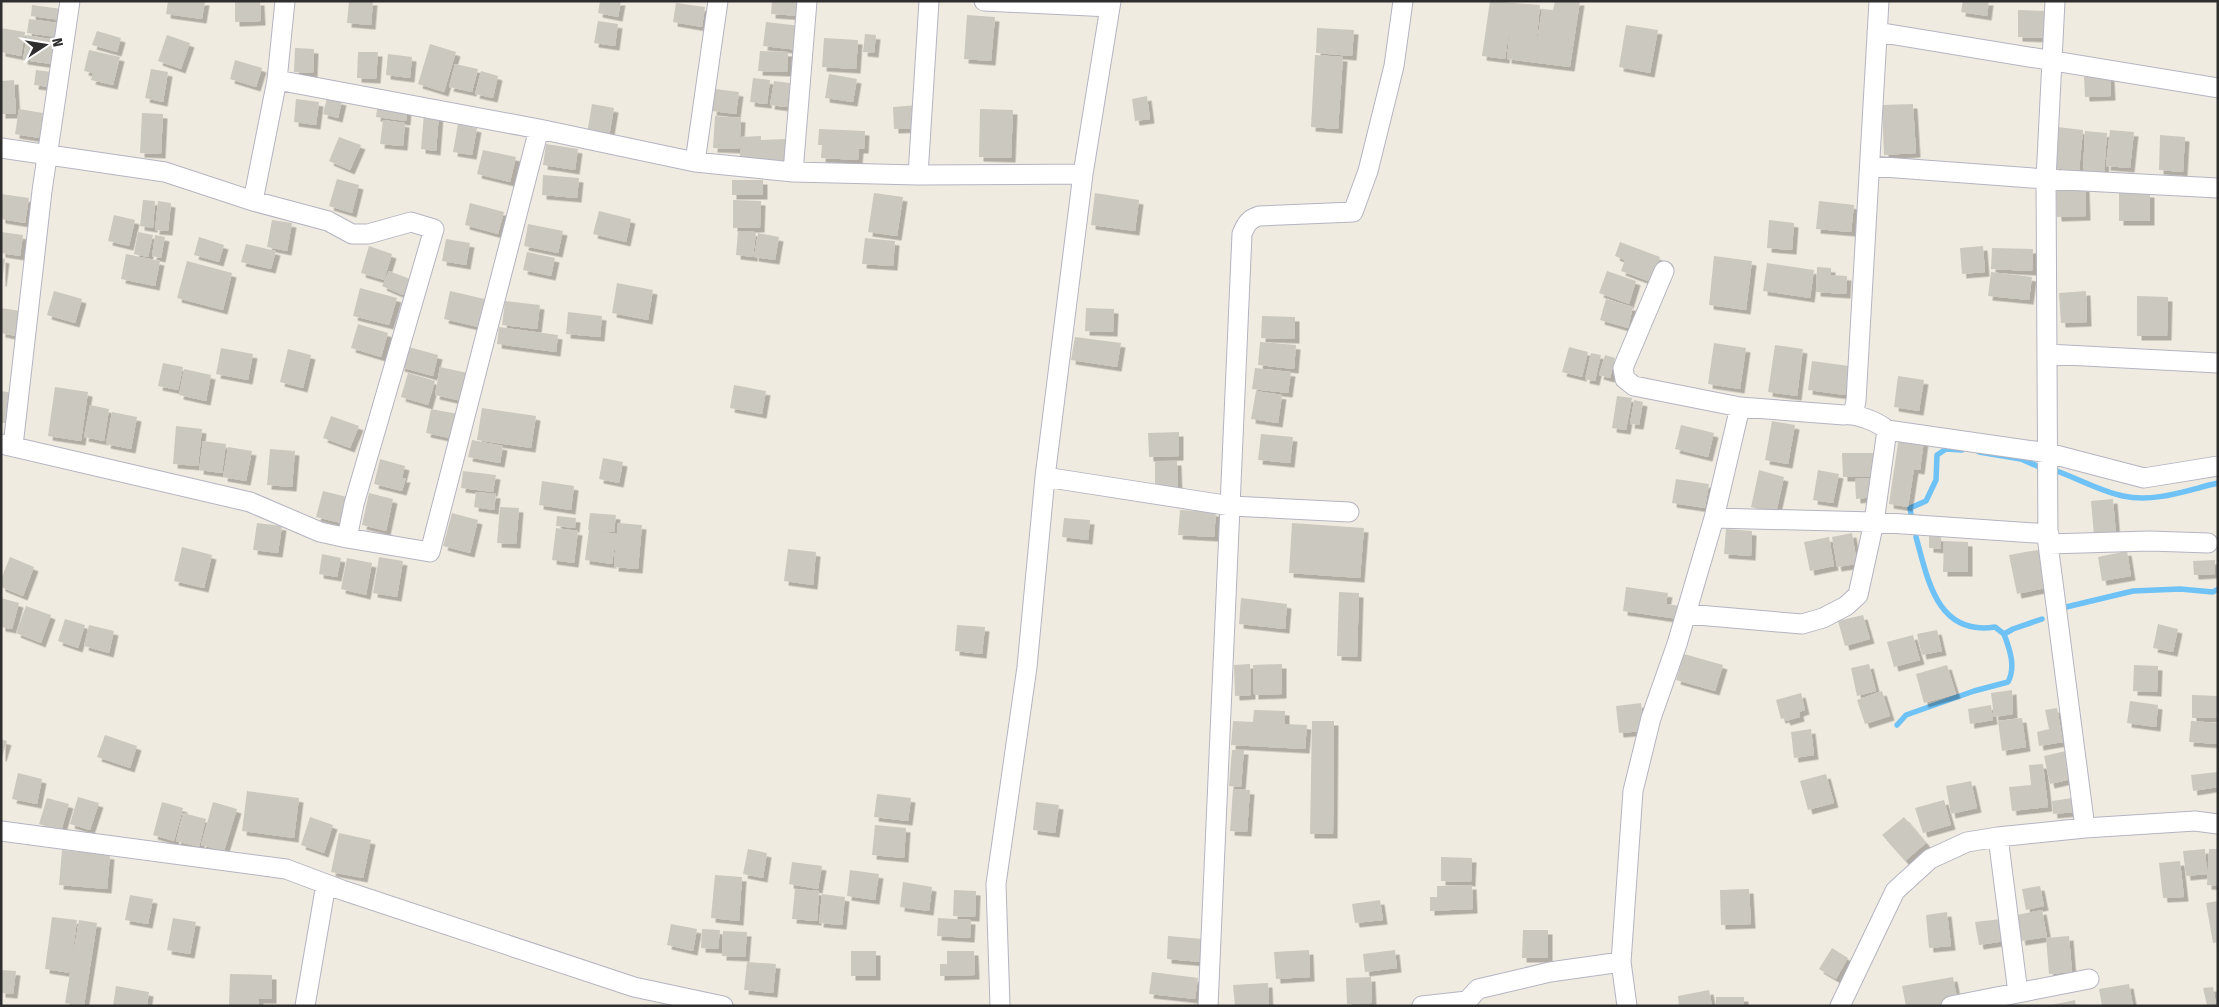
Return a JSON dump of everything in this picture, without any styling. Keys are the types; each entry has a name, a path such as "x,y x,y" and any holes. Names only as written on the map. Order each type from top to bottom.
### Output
{"street":[{"path":"70,1 7,445 250,502 320,532 430,552 539,130"},
{"path":"253,201 277,80 285,1"},
{"path":"695,162 718,1"},
{"path":"793,172 807,1"},
{"path":"918,175 929,1"},
{"path":"984,1 1111,4 1083,174 1045,477 1027,667 996,884 1000,1006"},
{"path":"1208,1006 1242,234 1246,224 1252,218 1259,216 1353,212 1368,171 1391,75 1403,1"},
{"path":"1853,414 1856,401 1879,1"},
{"path":"2055,1 2046,179 2049,539 2085,828"},
{"path":"1877,32 2218,88"},
{"path":"277,80 695,162 793,172 918,175 1083,174"},
{"path":"1,148 165,172 253,201 328,221 352,234 368,234 411,222 434,229 354,504 346,538"},
{"path":"1870,166 2046,179 2218,188"},
{"path":"1664,271 1624,368 1624,379 1634,386 1740,407 1844,415 1853,414 1881,425 1887,430 2048,453 2144,478 2218,466"},
{"path":"2047,354 2218,363"},
{"path":"1627,1006 1621,962 1633,792 1651,718 1686,614 1714,518 1740,407"},
{"path":"1686,614 1802,624 1823,618 1846,606 1858,595 1874,522 1887,430"},
{"path":"1045,477 1231,506 1349,512"},
{"path":"1714,518 1874,522 2049,539 2208,543"},
{"path":"1840,1006 1894,891 1930,859 1967,842 1998,837 2085,828 2195,821 2218,824"},
{"path":"1,831 286,869 634,987 723,1006"},
{"path":"1998,837 2018,993"},
{"path":"305,1006 326,884"},
{"path":"1422,1006 1467,1001 1478,989 1550,972 1621,962"},
{"path":"1951,1006 2089,979"}],"building":[{"path":"168,1 205,1 202,19 166,14"},
{"path":"235,1 260,1 261,21 235,22"},
{"path":"349,1 373,1 371,25 347,23"},
{"path":"600,1 621,1 618,17 598,13"},
{"path":"772,1 801,1 801,16 771,14"},
{"path":"1490,1 1540,5 1535,56 1542,9 1553,10 1555,1 1580,1 1570,67 1507,59 1511,18 1505,59 1482,56"},
{"path":"1963,1 1989,1 1987,16 1961,12"},
{"path":"676,3 705,7 702,27 673,22"},
{"path":"32,5 62,9 61,20 31,16"},
{"path":"2018,10 2046,11 2045,38 2018,37"},
{"path":"967,15 995,17 991,61 964,59"},
{"path":"29,19 58,23 56,37 27,33"},
{"path":"598,21 618,24 615,46 594,43"},
{"path":"766,22 801,26 798,50 763,46"},
{"path":"1626,25 1658,30 1650,73 1619,67"},
{"path":"1,28 25,32 21,56 1,52"},
{"path":"1317,28 1354,30 1352,56 1316,53"},
{"path":"97,31 121,38 117,52 92,45"},
{"path":"865,34 876,35 874,53 863,52"},
{"path":"27,35 55,40 51,64 23,60"},
{"path":"167,35 190,43 181,69 158,61"},
{"path":"824,38 858,40 856,69 822,67"},
{"path":"430,44 456,52 444,92 418,84"},
{"path":"295,48 314,49 313,73 294,72"},
{"path":"89,50 120,57 113,85 91,80 93,73 84,71"},
{"path":"760,51 788,52 787,72 758,71"},
{"path":"358,52 378,52 376,79 357,78"},
{"path":"388,54 412,57 410,78 386,75"},
{"path":"1315,55 1343,57 1338,129 1311,127"},
{"path":"235,60 262,68 256,87 230,79"},
{"path":"455,64 478,69 472,92 449,87"},
{"path":"151,69 168,72 163,102 145,98"},
{"path":"36,70 52,72 50,87 34,85"},
{"path":"481,71 498,76 493,98 475,94"},
{"path":"829,74 857,79 853,102 825,98"},
{"path":"2110,76 2111,96 2085,97 2084,77"},
{"path":"753,78 770,80 767,104 750,102"},
{"path":"14,80 16,114 1,114 1,81"},
{"path":"774,81 790,83 787,107 770,105"},
{"path":"715,89 739,92 736,114 712,111"},
{"path":"1147,96 1150,119 1135,121 1132,99"},
{"path":"327,98 342,101 338,118 323,114"},
{"path":"296,99 319,102 316,125 294,122"},
{"path":"378,104 407,108 406,121 376,117"},
{"path":"592,104 614,108 609,137 587,133"},
{"path":"1913,104 1916,153 1884,155 1882,105"},
{"path":"918,105 920,128 894,129 893,107"},
{"path":"19,109 43,113 39,138 15,134"},
{"path":"980,109 1013,110 1011,158 979,157"},
{"path":"142,113 163,114 161,154 140,153"},
{"path":"424,113 439,114 436,151 421,149"},
{"path":"715,116 741,118 740,137 761,136 761,140 785,139 786,162 740,163 740,140 739,149 713,148"},
{"path":"383,120 405,123 403,146 380,144"},
{"path":"458,124 477,128 472,155 453,152"},
{"path":"2057,127 2083,130 2079,171 2053,168"},
{"path":"819,129 865,131 864,149 859,149 858,160 821,158 822,145 818,145"},
{"path":"2110,130 2134,132 2130,168 2106,166"},
{"path":"2085,131 2107,133 2104,173 2083,172"},
{"path":"2160,135 2185,137 2183,172 2159,170"},
{"path":"339,137 361,145 350,170 329,161"},
{"path":"546,144 578,149 575,170 543,165"},
{"path":"483,150 516,157 510,182 477,174"},
{"path":"543,175 579,178 577,198 542,195"},
{"path":"337,179 359,185 352,213 329,206"},
{"path":"732,180 763,180 763,195 732,195"},
{"path":"2085,187 2086,216 2057,217 2056,188"},
{"path":"874,193 903,197 897,236 868,232"},
{"path":"1095,193 1139,200 1135,231 1091,225"},
{"path":"2119,193 2150,193 2150,221 2119,221"},
{"path":"1,194 29,198 25,223 1,219"},
{"path":"143,200 155,201 153,228 140,226"},
{"path":"733,200 761,201 760,228 733,228"},
{"path":"158,201 171,203 168,231 155,230"},
{"path":"1819,201 1854,205 1851,232 1816,229"},
{"path":"470,203 504,212 498,234 465,225"},
{"path":"599,211 631,219 626,242 593,234"},
{"path":"114,215 135,220 129,246 108,241"},
{"path":"272,220 292,223 287,251 267,247"},
{"path":"1769,220 1794,223 1792,250 1767,248"},
{"path":"528,224 563,231 558,253 524,246"},
{"path":"738,231 756,232 753,257 736,255"},
{"path":"1,232 23,235 20,256 1,253"},
{"path":"138,232 153,235 148,257 134,254"},
{"path":"758,233 779,237 775,260 754,257"},
{"path":"155,235 165,237 161,258 152,256"},
{"path":"199,237 224,245 219,262 194,255"},
{"path":"865,238 895,241 893,266 862,264"},
{"path":"446,239 470,243 466,265 442,261"},
{"path":"1620,242 1660,257 1651,282 1621,271 1625,260 1615,256"},
{"path":"246,244 276,251 271,269 241,262"},
{"path":"369,246 392,254 384,280 361,273"},
{"path":"1983,246 1985,272 1962,274 1960,248"},
{"path":"1992,248 2033,249 2032,271 1991,269"},
{"path":"527,252 555,258 551,276 523,270"},
{"path":"126,254 160,261 155,286 121,279"},
{"path":"1714,256 1752,261 1746,310 1709,305"},
{"path":"1,258 5,259 2,282 1,282"},
{"path":"187,261 232,273 223,310 177,298"},
{"path":"1767,263 1814,270 1810,298 1763,291"},
{"path":"1817,267 1831,268 1831,275 1847,276 1846,294 1816,292"},
{"path":"389,271 410,279 403,295 382,286"},
{"path":"1607,271 1636,281 1629,304 1599,293"},
{"path":"1991,272 2032,277 2029,300 1988,296"},
{"path":"617,283 653,290 648,320 612,313"},
{"path":"360,288 397,298 389,325 353,316"},
{"path":"54,291 82,299 75,323 47,315"},
{"path":"450,291 489,300 483,328 444,319"},
{"path":"2086,291 2087,322 2061,323 2059,293"},
{"path":"2137,296 2168,297 2167,336 2137,336"},
{"path":"1606,299 1633,307 1628,328 1600,320"},
{"path":"505,301 540,305 537,329 502,325"},
{"path":"1,308 20,311 16,336 1,333"},
{"path":"1086,308 1114,309 1113,332 1085,331"},
{"path":"568,312 602,316 600,337 566,334"},
{"path":"1262,316 1295,317 1295,339 1261,338"},
{"path":"358,324 388,333 381,357 351,348"},
{"path":"499,327 558,335 556,352 497,344"},
{"path":"1075,337 1121,343 1117,367 1071,360"},
{"path":"1260,342 1296,345 1294,369 1258,365"},
{"path":"1714,343 1746,348 1740,389 1708,384"},
{"path":"1775,345 1803,349 1797,396 1768,392"},
{"path":"405,346 438,355 433,376 400,367"},
{"path":"1569,347 1588,352 1582,377 1562,372"},
{"path":"221,348 253,354 248,380 216,374"},
{"path":"288,349 311,355 303,388 280,382"},
{"path":"1591,353 1601,355 1595,381 1585,379"},
{"path":"1605,355 1615,358 1610,378 1599,375"},
{"path":"1812,361 1849,366 1845,395 1808,390"},
{"path":"163,363 183,367 178,390 158,386"},
{"path":"440,367 472,374 466,402 435,395"},
{"path":"1255,368 1291,372 1288,393 1252,389"},
{"path":"184,369 211,375 206,401 179,395"},
{"path":"408,373 435,381 428,405 401,397"},
{"path":"1898,376 1924,380 1919,411 1894,407"},
{"path":"734,385 766,391 762,414 730,408"},
{"path":"55,387 88,392 81,441 48,436"},
{"path":"1,391 13,393 8,423 1,423"},
{"path":"1256,391 1282,395 1278,423 1251,419"},
{"path":"1617,396 1632,398 1626,430 1612,428"},
{"path":"1634,400 1643,402 1639,425 1630,424"},
{"path":"90,405 109,409 104,441 84,437"},
{"path":"482,408 536,416 531,448 477,440"},
{"path":"431,409 458,414 454,439 426,433"},
{"path":"112,412 137,417 131,449 106,444"},
{"path":"331,416 359,426 350,448 323,438"},
{"path":"1772,421 1795,425 1788,464 1765,460"},
{"path":"1681,425 1714,433 1708,457 1675,449"},
{"path":"176,426 202,429 198,466 173,464"},
{"path":"1179,432 1179,456 1149,457 1148,433"},
{"path":"1261,434 1293,437 1290,463 1258,460"},
{"path":"1899,436 1924,440 1920,470 1914,469 1908,507 1889,504"},
{"path":"472,440 503,446 500,463 468,457"},
{"path":"203,441 226,444 222,473 199,470"},
{"path":"228,447 252,451 246,481 223,477"},
{"path":"270,449 295,451 292,487 267,485"},
{"path":"1842,453 1876,453 1877,477 1843,477"},
{"path":"603,458 623,462 619,483 599,479"},
{"path":"380,459 405,466 402,478 406,478 402,491 374,484"},
{"path":"1155,461 1177,461 1178,489 1155,490"},
{"path":"1759,470 1784,477 1776,513 1751,507"},
{"path":"1818,470 1839,474 1833,503 1813,500"},
{"path":"463,471 496,475 493,492 461,488"},
{"path":"1872,478 1873,497 1856,499 1855,479"},
{"path":"1676,479 1709,484 1705,508 1672,503"},
{"path":"542,481 574,486 571,510 539,505"},
{"path":"323,491 347,497 341,523 316,517"},
{"path":"476,492 496,494 494,510 474,507"},
{"path":"369,493 393,499 386,531 362,525"},
{"path":"2113,499 2116,534 2094,536 2091,501"},
{"path":"500,507 519,508 516,544 497,543"},
{"path":"1180,510 1216,512 1214,537 1178,535"},
{"path":"452,513 478,520 470,553 443,546"},
{"path":"590,513 616,515 614,532 588,530"},
{"path":"557,516 576,518 575,528 556,526"},
{"path":"1064,518 1090,520 1088,540 1062,537"},
{"path":"257,523 282,526 278,553 253,550"},
{"path":"618,523 642,525 638,569 614,567 616,537 612,564 585,560 589,530 617,534"},
{"path":"1292,523 1364,528 1360,578 1289,573"},
{"path":"556,528 578,531 574,563 552,560"},
{"path":"1726,529 1752,531 1751,556 1724,554"},
{"path":"1852,533 1857,564 1837,567 1832,537"},
{"path":"1929,536 1941,537 1941,549 1929,548"},
{"path":"1829,537 1834,566 1810,571 1804,542"},
{"path":"1944,541 1968,542 1968,572 1943,572"},
{"path":"182,547 212,555 204,588 174,581"},
{"path":"788,549 816,552 813,585 784,581"},
{"path":"2043,549 2050,587 2017,594 2009,555"},
{"path":"2127,551 2131,576 2102,581 2098,557"},
{"path":"322,554 341,558 337,577 319,574"},
{"path":"10,557 34,567 23,596 1,587 1,579"},
{"path":"379,557 403,561 397,597 373,593"},
{"path":"347,558 372,563 366,595 341,589"},
{"path":"2215,560 2215,574 2194,575 2193,561"},
{"path":"1626,587 1668,593 1666,604 1680,606 1678,619 1623,611"},
{"path":"1339,592 1359,593 1357,657 1337,656"},
{"path":"1,598 19,603 12,629 1,627"},
{"path":"1241,598 1287,604 1285,629 1239,624"},
{"path":"26,606 51,615 41,643 16,633"},
{"path":"1863,615 1870,639 1845,646 1838,621"},
{"path":"65,619 85,625 78,648 58,641"},
{"path":"2158,624 2178,629 2173,652 2153,648"},
{"path":"89,625 114,631 109,653 84,646"},
{"path":"957,625 985,627 982,654 955,651"},
{"path":"1937,630 1942,651 1922,655 1917,634"},
{"path":"1913,635 1920,660 1894,667 1887,642"},
{"path":"1684,654 1723,665 1715,691 1676,680"},
{"path":"1250,664 1251,695 1235,696 1234,665"},
{"path":"1282,664 1282,694 1254,695 1253,665"},
{"path":"1869,664 1876,691 1857,696 1851,668"},
{"path":"1947,665 1956,694 1924,703 1916,674"},
{"path":"2134,665 2158,666 2157,692 2133,691"},
{"path":"2012,690 2013,714 1994,717 1991,693"},
{"path":"1882,691 1890,716 1865,724 1857,700"},
{"path":"1801,693 1805,710 1799,712 1800,717 1786,721 1785,718 1781,719 1776,700"},
{"path":"2192,695 2218,696 2218,718 2192,718"},
{"path":"2130,701 2158,705 2156,727 2127,723"},
{"path":"1641,703 1644,731 1619,733 1616,706"},
{"path":"1991,705 1993,720 1970,724 1968,709"},
{"path":"2057,708 2063,742 2039,746 2037,732 2049,729 2045,710"},
{"path":"1254,710 1285,711 1285,724 1307,725 1305,749 1231,745 1233,721 1253,722"},
{"path":"2022,718 2026,747 2002,751 1998,721"},
{"path":"1312,721 1334,721 1333,834 1310,834"},
{"path":"2191,721 2218,723 2218,744 2189,742"},
{"path":"1811,729 1814,755 1794,758 1791,732"},
{"path":"105,735 137,746 130,768 97,757"},
{"path":"1,739 7,741 2,757 1,757"},
{"path":"1232,750 1244,750 1241,787 1229,786"},
{"path":"2070,750 2076,778 2050,784 2044,756"},
{"path":"2043,764 2048,807 2012,811 2009,787 2031,785 2029,765"},
{"path":"2217,772 2218,787 2193,791 2191,775"},
{"path":"18,773 42,779 37,804 12,799"},
{"path":"1826,774 1834,803 1808,810 1800,781"},
{"path":"1971,781 1977,808 1951,814 1946,786"},
{"path":"1233,789 1250,790 1247,832 1230,831"},
{"path":"247,791 299,798 294,838 242,831"},
{"path":"877,794 911,798 908,821 874,817"},
{"path":"78,797 99,803 90,830 70,824"},
{"path":"47,798 69,804 61,831 39,824"},
{"path":"2072,798 2074,812 2053,814 2052,801"},
{"path":"1944,800 1951,825 1923,833 1915,808"},
{"path":"162,802 183,808 174,841 153,835"},
{"path":"213,802 237,809 224,851 201,845"},
{"path":"1036,802 1059,805 1055,833 1033,830"},
{"path":"183,813 206,819 199,847 176,841"},
{"path":"310,817 333,825 324,853 301,845"},
{"path":"1904,817 1926,843 1905,861 1882,835"},
{"path":"875,825 906,828 904,858 872,855"},
{"path":"339,833 371,840 363,878 331,872"},
{"path":"748,849 767,853 763,878 743,874"},
{"path":"2205,849 2207,874 2186,876 2183,851"},
{"path":"2209,849 2218,849 2218,886 2207,885"},
{"path":"62,850 110,855 107,889 59,885"},
{"path":"1441,857 1472,858 1471,882 1441,881"},
{"path":"2180,861 2184,897 2163,898 2159,863"},
{"path":"792,862 822,866 818,889 789,884"},
{"path":"850,870 879,874 875,900 847,896"},
{"path":"715,875 742,877 739,921 711,918"},
{"path":"903,882 932,887 929,911 900,907"},
{"path":"1472,885 1473,909 1430,911 1430,897 1437,897 1437,886"},
{"path":"2040,886 2044,906 2026,910 2022,889"},
{"path":"795,889 819,891 817,921 792,919"},
{"path":"1749,889 1751,924 1721,925 1720,890"},
{"path":"954,890 976,891 975,917 953,916"},
{"path":"822,894 845,897 842,925 819,923"},
{"path":"130,895 153,899 148,924 125,920"},
{"path":"1380,900 1383,920 1355,923 1352,904"},
{"path":"2218,901 2218,942 2213,943 2206,903"},
{"path":"2042,910 2047,937 2021,941 2017,915"},
{"path":"1947,912 1951,946 1929,948 1926,915"},
{"path":"52,917 77,920 70,973 45,969"},
{"path":"173,918 196,922 190,954 167,950"},
{"path":"938,918 971,920 970,938 937,936"},
{"path":"2001,919 2005,941 1979,945 1975,922"},
{"path":"79,920 97,923 84,1006 65,1003"},
{"path":"671,924 697,929 693,951 667,945"},
{"path":"702,929 720,930 718,949 701,948"},
{"path":"1523,930 1548,930 1548,958 1522,958"},
{"path":"723,931 747,932 745,957 722,956"},
{"path":"1168,936 1203,939 1201,962 1167,959"},
{"path":"2069,936 2072,972 2049,974 2046,938"},
{"path":"1832,948 1848,958 1836,979 1819,969"},
{"path":"1309,950 1310,977 1276,979 1274,952"},
{"path":"1395,950 1397,968 1365,972 1363,954"},
{"path":"851,951 876,951 876,976 851,976"},
{"path":"947,951 974,951 975,975 940,976 940,964 947,964"},
{"path":"747,962 776,964 773,993 744,990"},
{"path":"1,970 16,971 13,994 1,993"},
{"path":"1152,972 1198,978 1195,999 1149,994"},
{"path":"230,974 272,975 272,999 259,999 258,1006 229,1006"},
{"path":"1371,977 1372,1003 1347,1004 1346,978"},
{"path":"1953,977 1958,1003 1943,1006 1906,1006 1902,986"},
{"path":"1268,983 1269,1006 1235,1006 1233,985"},
{"path":"2129,984 2133,1006 2102,1006 2099,989"},
{"path":"116,986 149,992 147,1006 113,1006"},
{"path":"2213,987 2216,1004 2207,1005 2203,988"},
{"path":"1709,990 1712,1006 1679,1006 1678,996"},
{"path":"1716,997 1744,997 1744,1006 1716,1006"},
{"path":"2075,1000 2076,1006 2051,1006 2051,1005"}],"waterway":[{"path":"1912,520 1910,508 1926,501 1936,480 1937,455 1946,449 1962,450"},
{"path":"1979,452 2021,459 2037,466"},
{"path":"2054,470 2105,491 2135,498 2171,495 2218,483"},
{"path":"1916,537 1931,587 1938,602 1948,614 1960,623 1975,627 1995,627 2004,634"},
{"path":"2062,608 2133,591 2180,589 2213,592 2218,589"},
{"path":"1897,725 1906,715 1974,691 2008,682 2012,664 2004,634 2042,619"}]}
